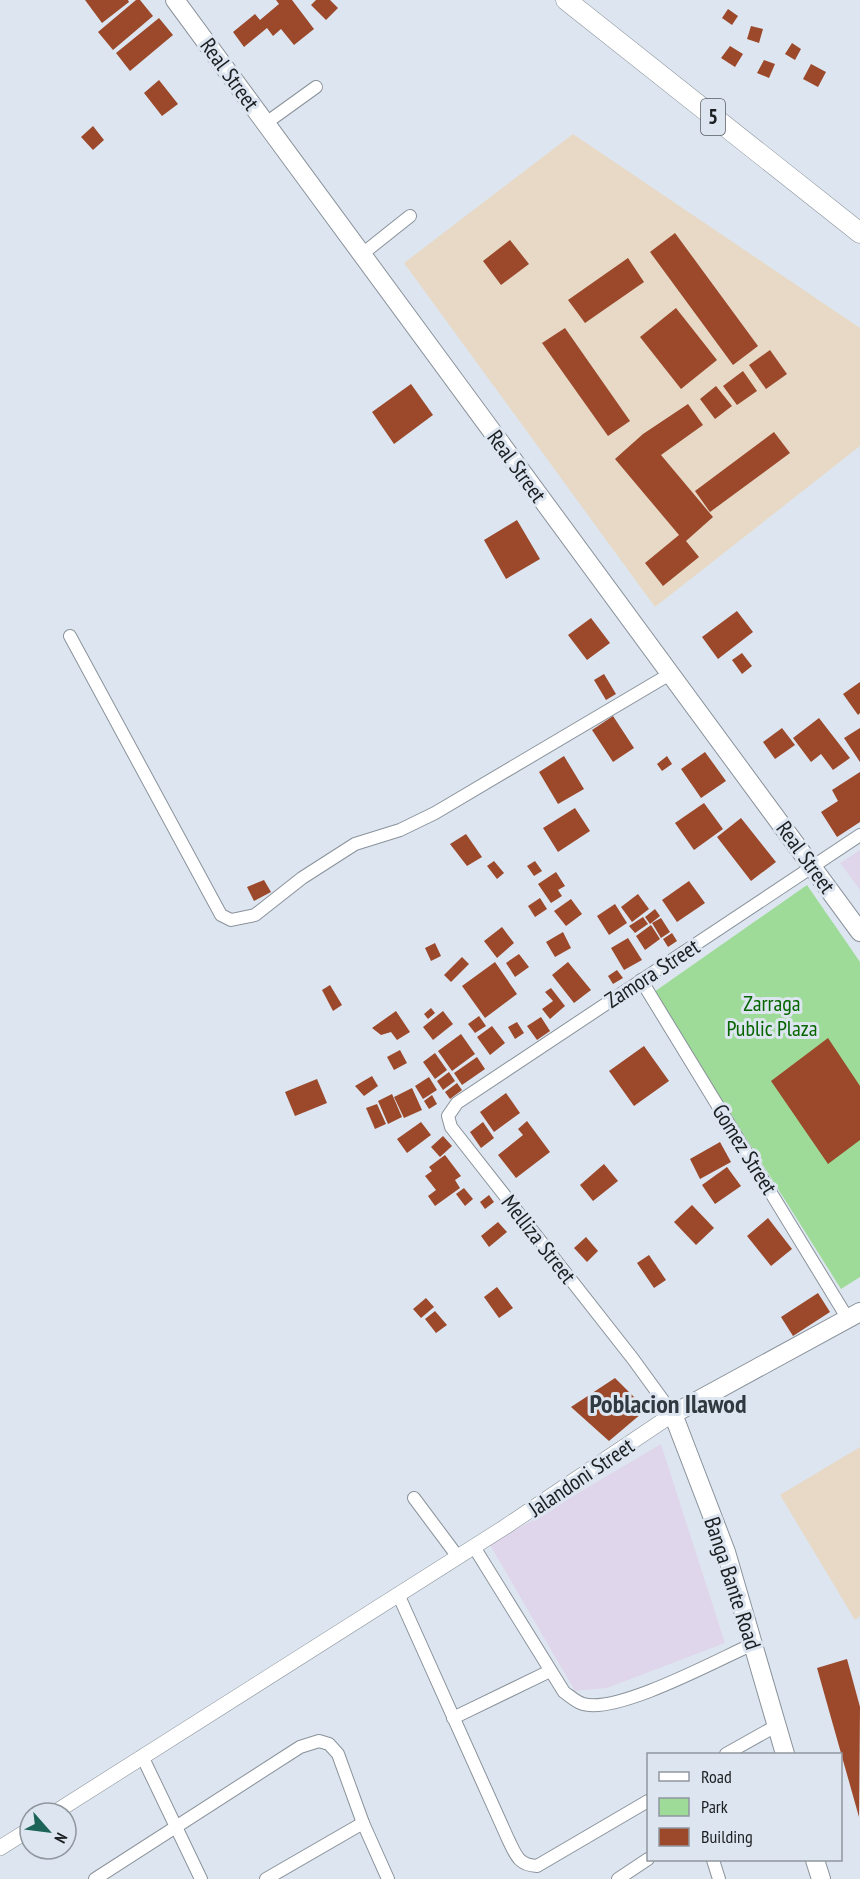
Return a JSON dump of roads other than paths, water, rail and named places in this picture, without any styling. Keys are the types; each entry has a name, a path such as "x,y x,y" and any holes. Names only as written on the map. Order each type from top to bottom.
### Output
{"main road":[{"name":"Real Street","path":"175,0 860,932"},
{"name":"5","path":"566,0 860,233"},
{"name":"Jalandoni Street","path":"673,1414 854,1316"},
{"name":"Banga Bante Road","path":"673,1414 726,1552 784,1753"},
{"path":"815,1861 821,1879"}],"street":[{"path":"266,123 316,87"},
{"path":"361,255 410,216"},
{"path":"70,636 221,915 231,920 255,915 302,878 356,844 400,830 435,813 670,674"},
{"name":"Zamora Street","path":"448,1116 457,1103 860,835"},
{"name":"Gomez Street","path":"641,980 854,1316"},
{"name":"Melliza Street","path":"448,1116 451,1127 633,1359 673,1414"},
{"name":"Jalandoni Street","path":"73,1801 474,1547 673,1414"},
{"path":"414,1498 458,1557"},
{"path":"474,1547 564,1692 574,1700 585,1704 613,1703 644,1693 753,1644"},
{"path":"398,1594 517,1857 526,1865 537,1866 647,1802"},
{"path":"453,1718 550,1671"},
{"path":"729,1753 776,1726"},
{"path":"101,1877 300,1747 319,1741 329,1744 338,1754 363,1823 388,1879"},
{"path":"142,1756 201,1879"},
{"path":"267,1879 363,1823"},
{"path":"0,1848 18,1837"},
{"path":"618,1879 647,1860"},
{"path":"713,1861 718,1879"}],"district":[{"name":"Poblacion Ilawod","path":"668,1404"}],"park label":[{"name":"Zarraga Public Plaza","path":"772,1016"}]}
